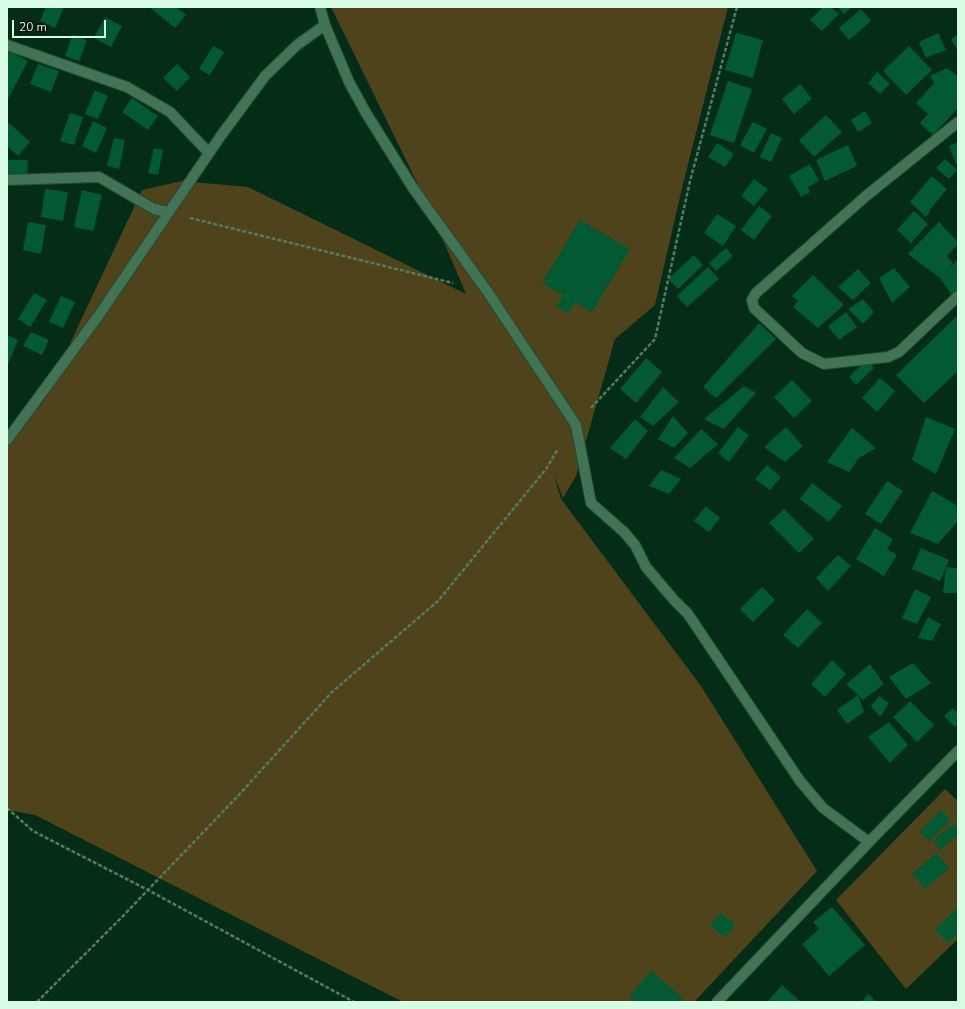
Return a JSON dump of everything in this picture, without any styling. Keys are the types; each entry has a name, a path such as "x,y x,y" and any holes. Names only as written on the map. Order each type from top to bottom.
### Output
{"street":[{"path":"320,7 325,25 350,82 366,113 413,188 487,291 576,425 591,503 624,532 635,545 646,567 688,614 800,781 823,808 869,842"},
{"path":"7,440 99,315 168,212 265,76 297,45 325,25"},
{"path":"7,45 127,87 170,112 209,153"},
{"path":"958,122 866,196 756,293 752,300 754,308 802,353 824,364 883,358 899,352 958,296"},
{"path":"7,180 99,177 154,209 168,212"},
{"path":"717,1002 958,751"}],"path":[{"path":"37,1002 148,890 237,797 332,692 438,602 546,469 576,425 655,339 690,181 737,7"},
{"path":"168,212 487,291"},
{"path":"7,808 33,831 148,890 354,1002"}],"shaded area":[{"path":"331,7 728,7 683,184 655,305 615,339 576,476 563,498 554,475 561,499 701,686 817,871 694,1002 403,1002 35,815 7,810 7,433 67,350 142,190 182,181 248,187 466,294 429,207"},
{"path":"945,789 958,801 958,939 906,989 836,900"}],"building":[{"path":"46,7 64,7 55,28 40,21"},
{"path":"149,7 176,7 186,15 175,28"},
{"path":"823,7 831,7 839,14 822,31 810,20"},
{"path":"838,7 852,7 844,14"},
{"path":"861,9 871,21 849,40 839,28"},
{"path":"105,17 122,26 111,47 94,38"},
{"path":"736,33 763,40 753,78 725,70"},
{"path":"938,33 946,50 926,58 919,42"},
{"path":"73,34 87,40 79,61 65,56"},
{"path":"958,34 958,51 951,39"},
{"path":"213,46 224,52 210,75 199,69"},
{"path":"909,46 932,70 906,95 883,71"},
{"path":"9,51 28,61 7,101 7,55"},
{"path":"38,64 59,71 51,92 30,84"},
{"path":"177,64 190,77 177,91 163,78"},
{"path":"947,68 958,76 958,108 933,135 920,123 928,114 916,103 934,83 930,76"},
{"path":"877,72 890,84 880,94 868,83"},
{"path":"728,81 752,89 734,143 710,135"},
{"path":"800,84 812,99 794,114 782,99"},
{"path":"95,90 108,96 98,119 85,114"},
{"path":"132,98 158,116 148,130 122,112"},
{"path":"865,111 872,123 858,132 851,120"},
{"path":"70,113 83,117 74,145 60,141"},
{"path":"826,115 842,132 814,157 799,140"},
{"path":"93,121 107,128 96,153 82,146"},
{"path":"753,122 767,129 754,153 740,145"},
{"path":"9,123 30,142 18,156 7,146 7,125"},
{"path":"771,133 782,138 771,162 760,157"},
{"path":"114,138 125,140 119,169 107,166"},
{"path":"958,142 958,163 956,164 949,146"},
{"path":"717,143 734,154 725,167 708,157"},
{"path":"848,145 857,166 825,181 816,160"},
{"path":"154,148 163,150 158,175 148,173"},
{"path":"945,159 957,170 949,179 936,168"},
{"path":"7,160 28,160 27,177 7,176"},
{"path":"810,164 819,181 808,187 810,192 801,197 789,176"},
{"path":"932,176 947,189 926,217 910,202"},
{"path":"754,179 768,189 754,206 741,196"},
{"path":"45,189 68,192 63,221 41,217"},
{"path":"82,190 102,195 93,231 74,227"},
{"path":"759,206 772,216 754,240 741,230"},
{"path":"914,211 928,224 911,243 897,230"},
{"path":"717,214 736,226 723,246 704,233"},
{"path":"580,220 630,249 592,312 575,302 568,313 556,307 563,295 542,283"},
{"path":"28,222 46,225 41,254 23,250"},
{"path":"939,222 958,242 958,244 947,256 953,263 943,275 958,259 958,289 952,295 940,278 908,254"},
{"path":"726,248 733,256 716,271 709,263"},
{"path":"694,255 703,265 678,289 668,279"},
{"path":"708,267 719,279 687,307 677,296"},
{"path":"894,268 910,287 892,303 879,278"},
{"path":"858,269 871,283 853,300 838,287"},
{"path":"813,275 844,305 818,328 793,307 798,301 792,296"},
{"path":"34,293 47,300 30,327 18,319"},
{"path":"61,296 75,302 63,328 49,322"},
{"path":"863,299 874,312 863,324 848,309"},
{"path":"846,312 857,327 839,340 828,326"},
{"path":"958,315 958,371 924,403 896,375"},
{"path":"759,323 776,339 716,398 703,387"},
{"path":"31,332 49,340 42,355 23,346"},
{"path":"7,335 18,340 8,364 7,363"},
{"path":"646,358 662,372 636,403 620,389"},
{"path":"866,360 874,368 856,385 849,377"},
{"path":"880,378 895,391 877,412 862,398"},
{"path":"792,380 812,401 794,418 774,397"},
{"path":"744,386 756,393 724,429 704,419"},
{"path":"663,387 679,402 653,426 640,417"},
{"path":"673,416 688,433 674,448 658,439"},
{"path":"926,417 955,429 936,474 912,460"},
{"path":"635,419 648,431 626,459 610,448"},
{"path":"738,427 749,435 729,462 718,453"},
{"path":"786,427 803,446 785,462 764,447"},
{"path":"852,428 876,448 859,458 849,472 827,462"},
{"path":"701,429 718,444 690,468 674,458"},
{"path":"767,465 781,477 770,490 755,479"},
{"path":"661,470 681,479 669,494 649,486"},
{"path":"887,481 903,491 881,524 865,514"},
{"path":"812,483 842,506 829,522 800,499"},
{"path":"932,491 958,506 958,521 938,544 910,533"},
{"path":"706,506 720,518 709,532 694,521"},
{"path":"784,509 814,539 799,553 769,523"},
{"path":"875,528 893,539 887,549 897,555 884,576 856,559"},
{"path":"921,548 949,560 940,581 912,569"},
{"path":"838,555 851,566 828,591 816,578"},
{"path":"946,567 958,568 958,593 943,593"},
{"path":"762,587 775,600 753,622 740,609"},
{"path":"915,589 931,597 917,624 902,618"},
{"path":"807,609 822,623 798,648 783,635"},
{"path":"928,617 941,624 932,641 918,638"},
{"path":"832,660 846,674 825,697 811,684"},
{"path":"913,663 931,683 906,699 889,677"},
{"path":"870,664 884,684 863,700 846,684"},
{"path":"858,695 864,712 847,724 837,710"},
{"path":"879,696 889,703 880,717 871,706"},
{"path":"910,701 934,725 917,742 893,717"},
{"path":"953,708 958,713 958,724 955,727 944,716"},
{"path":"889,722 908,745 890,763 868,737"},
{"path":"941,810 951,820 929,841 920,832"},
{"path":"954,824 958,829 958,835 940,850 933,840"},
{"path":"936,853 949,868 925,889 912,874"},
{"path":"832,907 865,945 829,976 802,944 819,929 813,922"},
{"path":"957,908 958,933 948,943 935,930"},
{"path":"720,913 735,924 726,937 710,926"},
{"path":"651,971 683,998 678,1002 636,1002 629,997"},
{"path":"782,985 801,1002 767,1002"},
{"path":"869,994 876,1002 861,1002"}]}
